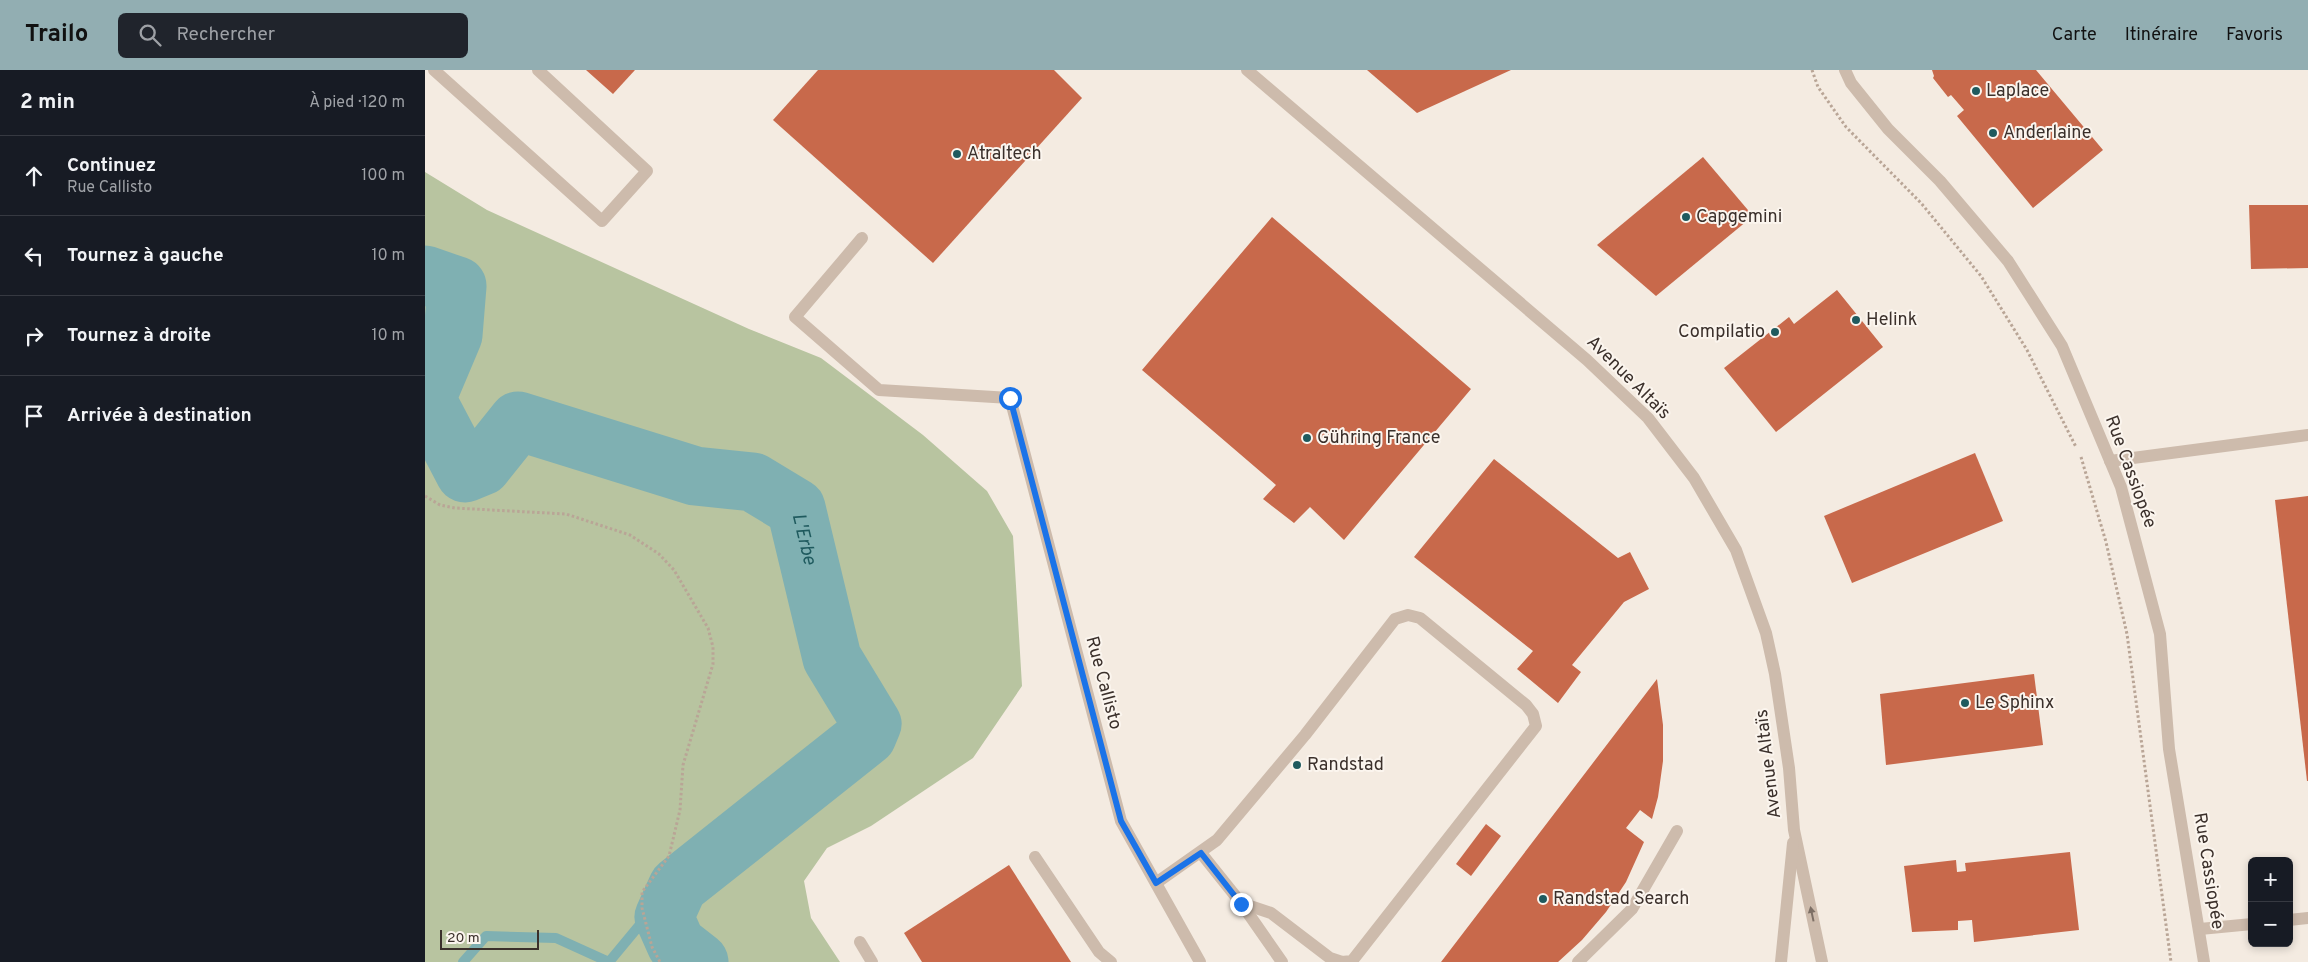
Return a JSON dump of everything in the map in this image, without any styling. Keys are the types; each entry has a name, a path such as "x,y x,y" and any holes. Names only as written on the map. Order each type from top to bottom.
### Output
{"street":[{"path":"434,70 602,221 647,171 538,70"},
{"name":"Avenue Altaïs","path":"1247,70 1587,360 1648,418 1694,478 1736,550 1766,633 1778,693 1789,768 1794,830 1822,962"},
{"name":"Rue Cassiopée","path":"1845,70 1851,83 1888,130 1940,181 2008,261 2062,346 2121,487 2139,546 2160,634 2169,749 2204,962"},
{"name":"Rue Callisto","path":"862,238 795,316 879,390 1010,398 1121,821 1200,962"},
{"path":"2110,461 2308,435"},
{"path":"1156,883 1217,840 1305,735 1395,619 1408,616 1420,618 1526,704 1533,714 1536,726 1352,961 1342,962 1330,958 1271,913 1241,904"},
{"name":"Avenue Altaïs","path":"1781,962 1794,830"},
{"path":"1577,962 1632,909 1677,831"},
{"path":"1201,853 1241,904 1281,962"},
{"path":"1035,857 1099,952 1111,962"},
{"path":"2293,920 2308,918"},
{"path":"2200,929 2248,924"},
{"path":"859,942 872,962"}],"path":[{"path":"1812,70 1818,87 1846,128 1921,203 1981,276 2027,350 2080,453 2106,542 2127,634 2171,962"},
{"path":"425,496 440,505 455,508 566,514 630,535 664,559 673,570 708,628 713,647 713,664 683,765 680,810 669,856 642,892 642,908 652,946 660,962"}],"green space":[{"path":"425,172 487,210 749,329 821,358 923,435 987,491 1013,536 1022,686 973,758 871,826 827,848 804,881 811,918 840,962 425,962"}],"building":[{"path":"586,70 635,70 613,94"},
{"path":"818,70 1054,70 1082,98 933,263 773,120"},
{"path":"1367,70 1511,70 1417,113"},
{"path":"1932,70 2036,70 2103,150 2033,208 1957,116 1964,110 1951,95 1948,97 1933,78"},
{"path":"1703,157 1753,216 1656,296 1597,245"},
{"path":"2249,205 2308,205 2308,268 2251,269"},
{"path":"1272,217 1471,389 1344,540 1310,507 1294,523 1263,499 1276,485 1142,370"},
{"path":"1837,290 1883,347 1776,432 1724,368 1789,317 1794,324"},
{"path":"1975,453 2003,521 1852,583 1824,516"},
{"path":"1494,459 1618,558 1630,552 1649,589 1624,602 1572,665 1581,672 1558,703 1517,669 1533,651 1414,557"},
{"path":"2308,496 2308,781 2307,781 2275,500"},
{"path":"2034,674 2043,745 1886,765 1880,694"},
{"path":"1657,679 1663,725 1663,761 1658,797 1652,819 1640,810 1626,828 1644,842 1626,882 1606,912 1582,940 1558,962 1441,962"},
{"path":"1486,824 1501,836 1471,876 1456,864"},
{"path":"2070,852 2079,930 1974,942 1972,920 1958,921 1958,930 1912,932 1904,866 1956,860 1957,872 1966,871 1965,863"},
{"path":"1009,865 1071,962 922,962 904,933"}],"waterway":[{"name":"L'Erbe","path":"425,275 457,286 453,335 426,399 465,473 482,466 518,421 695,476 753,482 796,508 832,658 872,724 867,736 678,886 664,917 676,944 699,962"},
{"path":"463,962 486,936 556,938 609,962 643,921 664,917"}],"place":[{"name":"Laplace","path":"1976,91"},
{"name":"Anderlaine","path":"1993,133"},
{"name":"Atraltech","path":"957,154"},
{"name":"Capgemini","path":"1686,217"},
{"name":"Helink","path":"1856,320"},
{"name":"Compilatio","path":"1775,332"},
{"name":"Gühring France","path":"1307,438"},
{"name":"Le Sphinx","path":"1965,703"},
{"name":"Randstad","path":"1297,765"},
{"name":"Randstad Search","path":"1543,899"}],"route":[{"path":"1010,398 1121,821 1156,883 1201,853 1241,904"}]}
